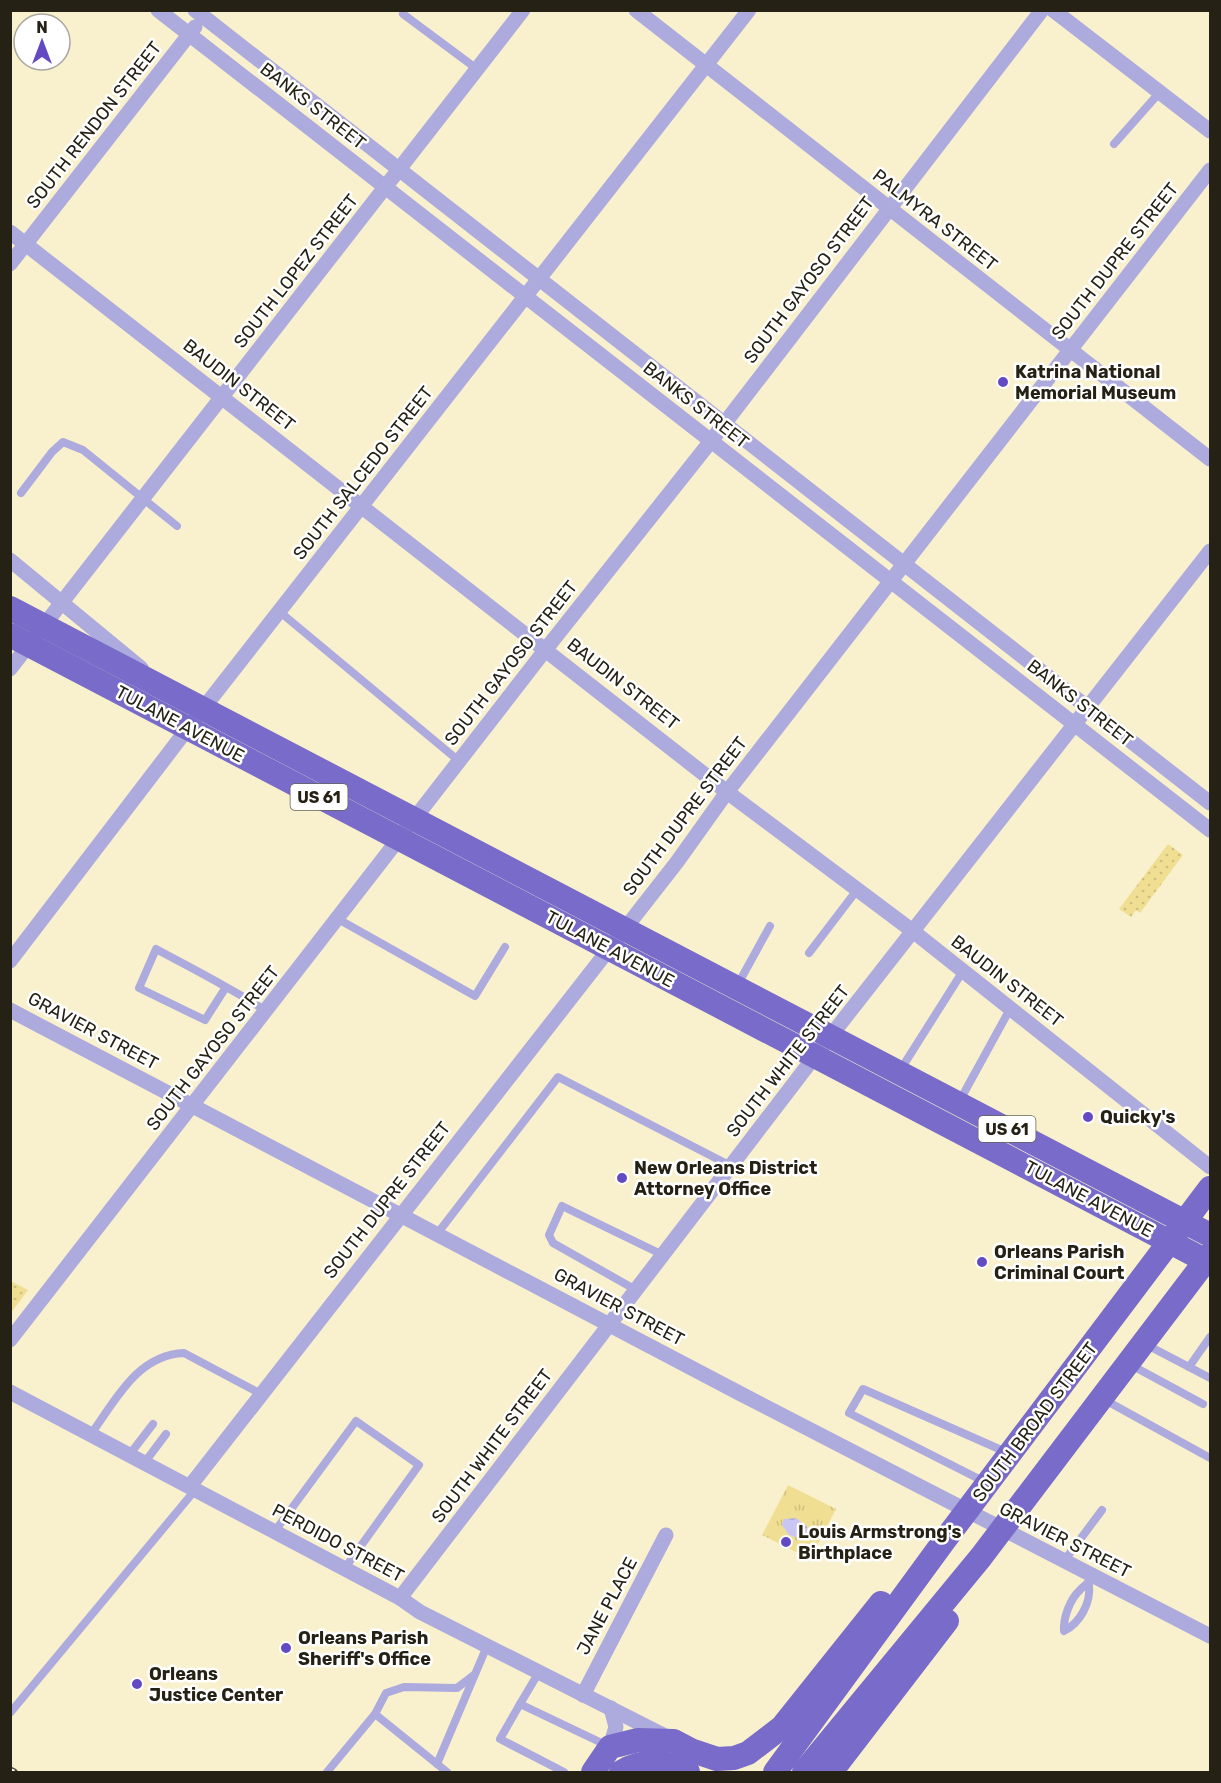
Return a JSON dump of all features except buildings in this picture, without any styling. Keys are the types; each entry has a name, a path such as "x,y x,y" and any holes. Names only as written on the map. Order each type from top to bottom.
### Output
{"main road":[{"name":"TULANE AVENUE","path":"10,608 1210,1235"},
{"name":"TULANE AVENUE","path":"20,640 1168,1241 1209,1259"},
{"name":"SOUTH BROAD STREET","path":"777,1770 966,1511 1109,1325 1168,1241 1210,1188"},
{"path":"804,1773 1002,1529 1209,1259"},
{"path":"1109,1325 1143,1343"},
{"path":"1028,1431 1059,1454"},
{"path":"593,1773 610,1747 638,1740 674,1741 693,1751 717,1759 734,1758 748,1753 770,1738 896,1584 966,1511"},
{"path":"831,1773 953,1613 1002,1529"},
{"path":"621,1773 634,1765 648,1762 664,1763 688,1773"}],"street":[{"name":"BANKS STREET","path":"158,10 1210,830"},
{"name":"SOUTH LOPEZ STREET","path":"10,669 20,640 44,626 224,398 523,10"},
{"name":"PALMYRA STREET","path":"636,10 1210,459"},
{"name":"SOUTH SALCEDO STREET","path":"10,961 188,729 749,10"},
{"name":"SOUTH GAYOSO STREET","path":"10,1340 459,760 711,441 1042,10"},
{"path":"1053,10 1210,131"},
{"name":"BANKS STREET","path":"202,13 398,170 1210,803"},
{"name":"SOUTH RENDON STREET","path":"10,264 189,34 202,13"},
{"name":"SOUTH DUPRE STREET","path":"193,1487 261,1394 624,929 727,792 1210,170"},
{"name":"BAUDIN STREET","path":"10,232 727,792 914,932 1210,1167"},
{"name":"SOUTH WHITE STREET","path":"400,1598 815,1056 1210,551"},
{"path":"10,560 169,691"},
{"name":"GRAVIER STREET","path":"10,1010 1064,1561 1091,1580 1210,1636"},
{"name":"PERDIDO STREET","path":"10,1392 345,1568 400,1598 420,1612 674,1741"},
{"name":"JANE PLACE","path":"583,1695 666,1535"},
{"path":"610,1747 616,1727 611,1708"}],"lane":[{"path":"403,14 477,69"},
{"path":"1114,144 1160,92"},
{"path":"21,492 52,452 63,442 83,450 177,526"},
{"path":"280,612 459,760"},
{"path":"809,953 857,890"},
{"path":"338,919 474,996 505,947"},
{"path":"736,987 770,926"},
{"path":"226,987 205,1020 139,988 156,949 226,987 266,1011"},
{"path":"899,1072 963,971"},
{"path":"958,1103 1010,1009"},
{"path":"437,1234 558,1077 731,1166"},
{"path":"636,1290 553,1244 549,1235 562,1206 663,1256"},
{"path":"1189,1366 1210,1336"},
{"path":"1143,1343 1210,1378"},
{"path":"91,1434 137,1371 170,1354 184,1353 261,1394"},
{"path":"1127,1363 1203,1404"},
{"path":"988,1483 849,1413 863,1389 1010,1454"},
{"path":"1101,1398 1210,1458"},
{"path":"275,1531 356,1421 419,1465 345,1568"},
{"path":"130,1454 153,1424"},
{"path":"145,1462 166,1434"},
{"path":"10,1713 193,1487"},
{"path":"1064,1561 1102,1510"},
{"path":"1091,1580 1090,1596 1075,1625 1064,1630 1063,1620 1080,1590 1091,1580"},
{"path":"437,1764 487,1646"},
{"path":"539,1672 500,1739 564,1773"},
{"path":"327,1773 375,1714 387,1693 404,1687 457,1688 474,1675"},
{"path":"520,1704 610,1747"},
{"path":"375,1714 447,1773"}],"green space":[{"path":"1168,844 1183,855 1140,913 1136,910 1131,917 1119,909"},
{"path":"11,1281 28,1290 10,1313"},
{"path":"788,1485 836,1509 810,1559 762,1535"}],"water":[{"path":"796,1518 807,1526 807,1536 802,1539 789,1535 782,1525 784,1519"}],"railway":[{"path":"10,1770 14,1772"}],"place":[{"name":"Katrina National Memorial Museum","path":"1003,382"},
{"name":"Quicky's","path":"1088,1117"},
{"name":"New Orleans District Attorney Office","path":"622,1178"},
{"name":"Orleans Parish Criminal Court","path":"982,1262"},
{"name":"Louis Armstrong's Birthplace","path":"786,1542"},
{"name":"Orleans Parish Sheriff's Office","path":"286,1648"},
{"name":"Orleans Justice Center","path":"137,1684"}]}
